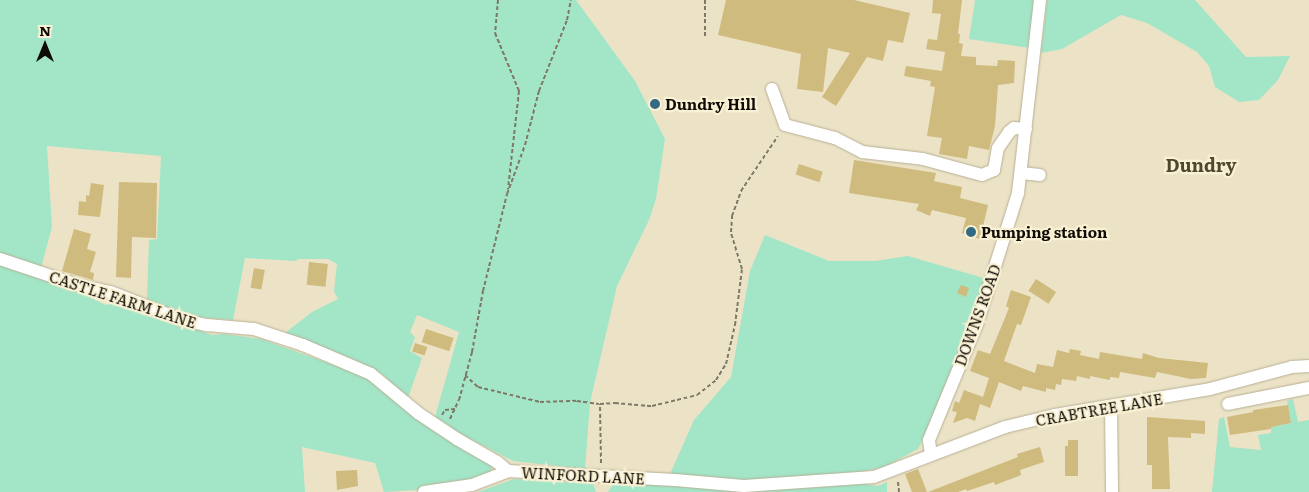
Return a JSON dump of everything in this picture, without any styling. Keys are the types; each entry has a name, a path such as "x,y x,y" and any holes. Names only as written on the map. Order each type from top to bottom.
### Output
{"street":[{"name":"DOWNS ROAD","path":"931,455 929,440 977,324 1007,230 1021,173 1040,0"},
{"path":"772,89 785,125 835,138 862,152 923,159 982,175 994,170 998,148 1008,132 1014,128 1026,130"},
{"path":"1021,173 1040,175"},
{"name":"CASTLE FARM LANE","path":"0,259 75,284 111,292 180,319 207,325 254,329 295,342 372,374 418,413 497,462 508,471"},
{"name":"CRABTREE LANE","path":"893,470 1005,427 1055,415 1210,389 1292,367 1309,366"},
{"path":"1228,404 1309,388"},
{"path":"1111,406 1112,492"},
{"name":"WINFORD LANE","path":"424,492 472,485 508,471 744,486 874,478 893,470"}],"path":[{"path":"437,425 445,410 455,408 465,375 507,194 519,91 495,33 498,0"},
{"path":"507,194 525,144 539,91 567,20 571,0"},
{"path":"705,0 705,39"},
{"path":"465,375 478,387 540,402 577,401 652,406 697,396 716,380 726,364 735,325 742,269 731,232 732,216 741,191 785,125"},
{"path":"600,404 601,476"}],"green space":[{"path":"0,0 576,0 635,81 665,139 656,199 649,220 617,286 590,403 585,469 513,461 451,429 435,417 459,332 417,315 410,332 415,337 410,351 422,358 408,398 382,374 285,333 312,312 338,299 334,291 337,264 328,259 298,259 296,261 245,258 233,320 187,316 147,299 149,240 157,239 161,156 47,146 52,227 41,268 0,254"},
{"path":"975,0 1035,0 1030,48 969,39"},
{"path":"1047,0 1195,0 1246,57 1290,56 1278,80 1259,100 1239,102 1215,87 1209,66 1197,52 1147,23 1121,15 1062,49 1041,53"},
{"path":"765,235 829,261 875,261 908,256 987,279 943,397 918,449 884,467 860,472 743,481 670,474 694,420 731,377 750,271"},
{"path":"0,264 84,294 105,305 121,302 212,335 224,334 261,339 370,378 490,463 491,475 433,489 384,492 375,463 302,447 305,492 0,492"},
{"path":"1293,399 1298,422 1309,420 1309,492 1212,492 1219,419 1224,417 1230,447 1261,450 1258,435 1271,433 1271,427 1291,423 1287,401"},
{"path":"514,479 593,483 596,492 478,492"},
{"path":"622,482 751,491 850,482 878,486 887,482 887,492 608,492 613,484"}],"building":[{"path":"726,0 854,0 910,13 903,43 888,40 883,61 867,57 836,106 822,97 850,53 828,48 823,92 797,89 801,54 718,35"},
{"path":"933,0 962,0 958,34 960,34 959,43 963,44 961,56 976,57 976,65 997,66 998,60 1015,61 1014,83 998,85 995,126 989,150 969,146 967,159 939,154 942,138 927,136 935,87 930,86 931,81 904,76 906,66 942,71 945,52 926,49 928,39 937,40 941,14 932,13"},
{"path":"854,160 936,173 934,181 962,187 960,198 988,205 980,239 962,233 966,218 932,210 930,216 916,210 919,204 849,193"},
{"path":"799,164 823,172 819,182 796,174"},
{"path":"119,182 157,183 156,238 132,237 131,278 116,277"},
{"path":"91,183 104,185 100,217 78,215 79,201 86,202 86,195 89,196"},
{"path":"74,229 91,234 87,249 96,252 90,272 94,273 93,280 62,271"},
{"path":"309,262 328,264 325,287 307,285"},
{"path":"254,268 265,270 261,290 251,288"},
{"path":"1036,279 1056,292 1049,304 1028,291"},
{"path":"961,285 969,288 966,297 957,293"},
{"path":"1011,290 1031,297 1021,325 1017,324 1004,361 1035,373 1037,364 1053,367 1057,350 1069,353 1070,349 1081,351 1080,355 1099,359 1100,352 1142,359 1143,353 1159,358 1208,363 1206,378 1191,379 1157,372 1155,378 1120,372 1119,378 1110,377 1110,380 1090,376 1090,379 1077,376 1076,381 1062,379 1061,385 1056,384 1055,390 1046,388 1046,392 1023,386 1021,391 999,382 990,408 980,404 975,421 967,418 953,423 957,412 952,411 955,401 959,403 964,390 983,397 989,378 970,371 978,350 990,354 1009,308 1006,306"},
{"path":"426,329 454,338 449,351 422,342"},
{"path":"415,343 427,347 425,356 412,352"},
{"path":"1288,405 1291,423 1271,427 1271,429 1230,435 1227,417 1253,412 1253,410"},
{"path":"1147,417 1205,421 1205,434 1191,433 1191,438 1168,437 1170,489 1152,489 1152,465 1147,465"},
{"path":"1068,440 1078,440 1078,476 1065,476 1065,446 1068,446"},
{"path":"1040,447 1044,462 1020,470 1021,475 995,485 994,482 967,491 966,489 958,492 928,492 1018,457 1017,454"},
{"path":"918,469 927,492 912,492 905,474"},
{"path":"357,470 358,486 337,490 336,471"}],"place":[{"name":"Dundry Hill","path":"655,104"},
{"name":"Pumping station","path":"971,232"}],"district":[{"name":"Dundry","path":"1201,165"}]}
